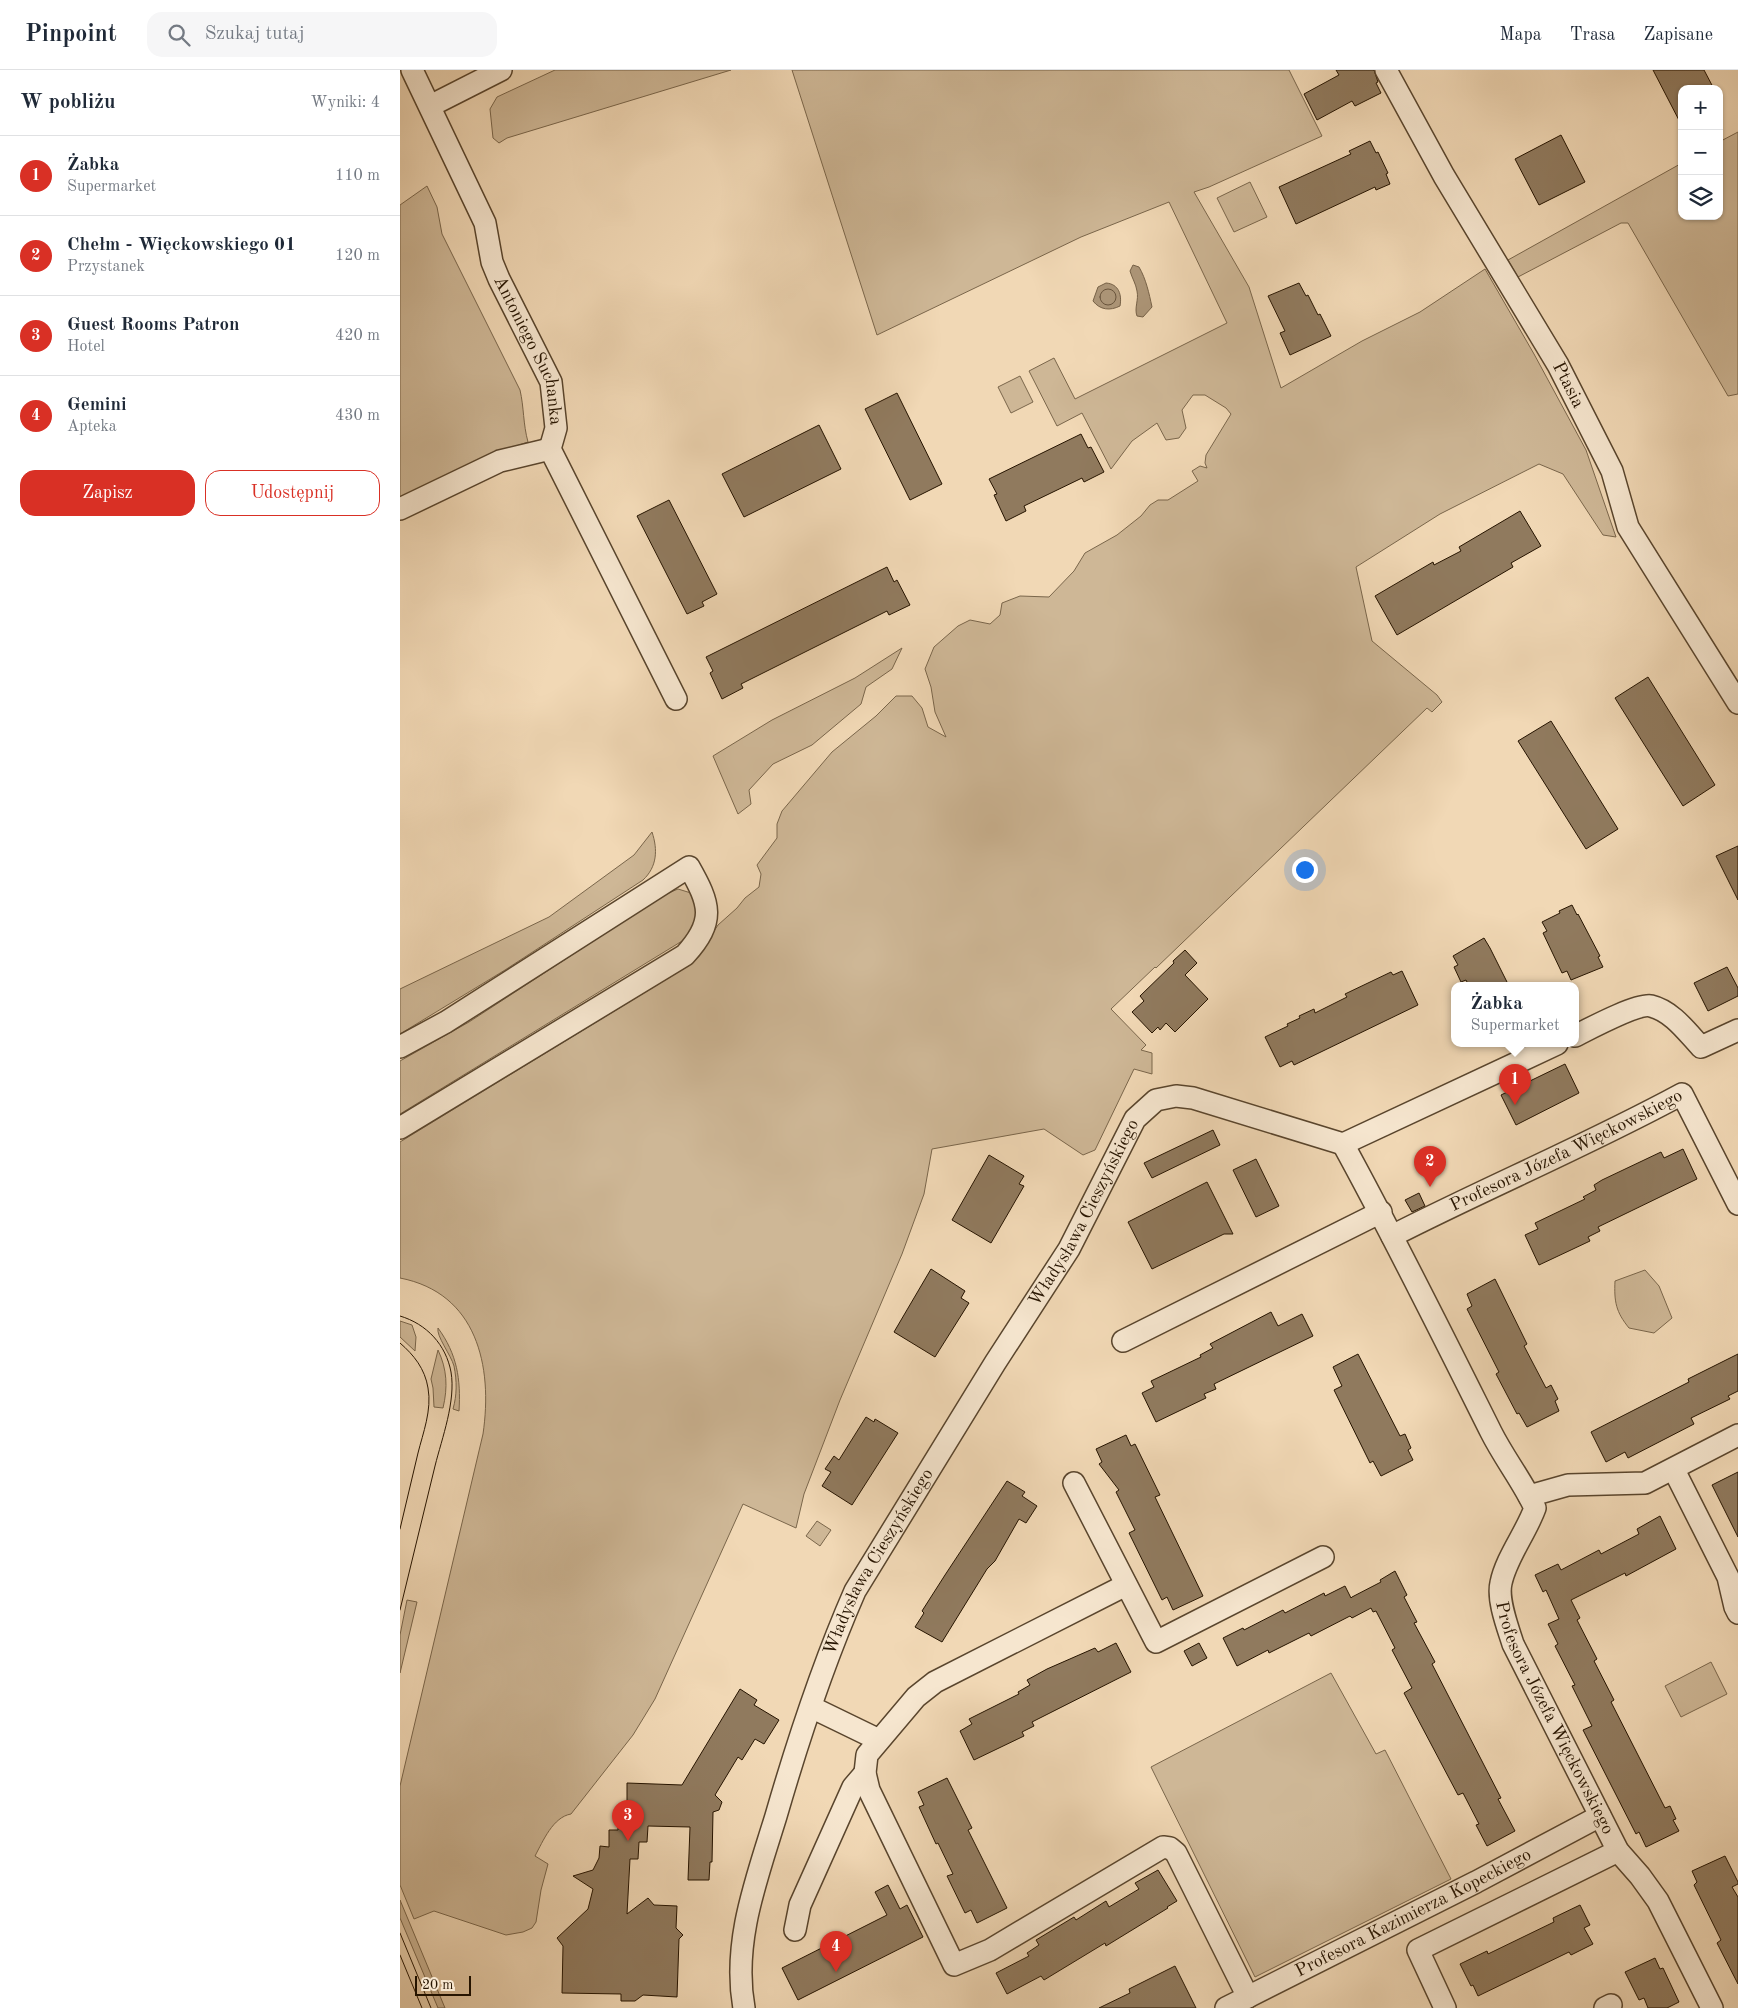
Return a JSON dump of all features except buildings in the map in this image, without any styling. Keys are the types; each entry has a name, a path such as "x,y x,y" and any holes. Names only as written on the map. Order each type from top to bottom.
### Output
{"street":[{"name":"Antoniego Suchanka","path":"412,70 486,223 492,262 499,279 551,382 556,428 550,449 676,699"},
{"path":"430,106 500,70"},
{"name":"Ptasia","path":"1386,70 1444,176 1558,366 1612,470 1628,527 1738,703"},
{"path":"400,509 500,461 550,449"},
{"path":"400,1047 446,1022 689,867 704,892 707,911 705,926 697,942 685,954 400,1128"},
{"path":"1579,1034 1636,1008 1648,1005 1660,1009 1674,1019 1701,1047 1738,1030"},
{"path":"1343,1144 1551,1047"},
{"name":"Profesora Józefa Więckowskiego","path":"1392,1236 1682,1094 1738,1204"},
{"name":"Władysława Cieszyńskiego","path":"744,2008 741,1990 740,1950 750,1903 795,1750 855,1591 995,1363 1069,1249 1135,1119 1156,1100 1176,1096 1192,1098 1343,1144"},
{"name":"Profesora Józefa Więckowskiego","path":"1343,1144 1380,1212 1498,1445 1535,1508 1529,1525 1506,1568 1500,1584 1505,1616 1513,1644 1618,1851 1640,1876 1658,1901 1712,2008"},
{"path":"1123,1342 1380,1212"},
{"path":"1529,1496 1568,1485 1645,1483 1674,1470 1738,1435"},
{"path":"1674,1470 1728,1577 1738,1613"},
{"path":"1074,1483 1156,1642 1323,1557"},
{"path":"1126,1585 934,1682 916,1697 867,1755 865,1773 875,1803 954,1965 990,1950 1163,1847 1170,1848 1176,1853 1248,1997"},
{"path":"811,1707 879,1740"},
{"path":"795,1930 800,1905 853,1787 865,1773"},
{"name":"Profesora Kazimierza Kopeckiego","path":"1226,2008 1476,1882 1600,1816"},
{"path":"1445,2008 1418,1950 1618,1851"}],"shaded area":[{"path":"555,70 731,70 507,138 499,143 493,138 490,109 497,97"},
{"path":"792,70 1289,70 1322,136 1194,192 1249,287 1281,388 1362,341 1420,312 1485,269 1586,450 1616,537 1603,535 1563,474 1539,464 1440,514 1356,567 1372,641 1437,695 1442,702 1432,712 1427,708 1111,1009 1146,1045 1141,1050 1152,1053 1152,1074 1134,1069 1095,1150 1083,1155 1044,1129 932,1149 924,1194 902,1254 840,1400 804,1494 796,1528 743,1504 655,1699 633,1735 571,1814 565,1816 554,1825 535,1856 548,1864 541,1890 536,1922 532,1928 523,1932 506,1935 434,1911 414,1919 400,1885 400,1786 483,1434 485,1383 481,1359 474,1336 463,1316 447,1299 426,1286 400,1278 400,1142 695,960 718,925 759,887 761,874 757,865 777,838 777,824 782,811 832,752 876,716 896,696 912,696 922,708 928,727 946,737 935,712 931,687 925,669 934,647 958,626 970,620 990,624 1000,615 1002,603 1020,596 1049,597 1074,571 1085,553 1117,535 1141,516 1150,505 1158,500 1168,500 1198,481 1192,471 1200,466 1207,468 1205,463 1206,455 1231,414 1226,408 1205,395 1193,395 1182,410 1186,428 1179,438 1166,440 1157,423 1132,441 1111,469 1082,413 1057,426 1029,371 1054,358 1075,399 1227,323 1169,202 1081,237 877,335"},
{"path":"1738,132 1738,394 1728,396 1628,223 1621,223 1518,277 1508,260 1678,165 1678,220 1723,220 1723,140"},
{"path":"1250,182 1267,217 1234,232 1217,198"},
{"path":"427,186 437,207 442,234 520,390 528,442 499,452 400,498 400,205"},
{"path":"1020,376 1033,402 1011,413 998,387"},
{"path":"902,648 892,669 866,687 861,704 812,745 773,764 749,790 751,804 738,814 713,756 772,720 855,678"},
{"path":"652,832 655,845 654,864 643,880 505,970 400,1034 400,989 549,917 634,855"},
{"path":"678,889 691,893 700,914 687,938 400,1114 400,1061 469,1022 664,895"},
{"path":"1645,1270 1659,1286 1672,1318 1654,1333 1629,1328 1621,1317 1615,1295 1615,1281"},
{"path":"400,1321 412,1325 416,1337 415,1351 400,1337"},
{"path":"438,1328 454,1357 459,1388 459,1411 453,1409 456,1388 454,1366 439,1336"},
{"path":"438,1350 446,1378 443,1408 434,1407 431,1379"},
{"path":"817,1521 831,1530 820,1546 806,1536"},
{"path":"407,1600 417,1602 400,1673 400,1635"},
{"path":"1711,1662 1727,1694 1681,1717 1665,1686"},
{"path":"1331,1673 1376,1754 1385,1750 1451,1879 1255,1977 1151,1767"},
{"path":"400,1900 445,2008 438,2008 400,1918"}],"water":[{"path":"1133,265 1139,267 1147,286 1152,307 1143,317 1137,316 1136,313 1137,291 1130,271"},
{"path":"1106,283 1114,285 1119,291 1120,306 1113,309 1105,309 1093,301 1098,287"}],"tram line":[{"path":"400,1316 419,1324 434,1337 445,1353 451,1372 452,1383 448,1419 400,1610"},
{"path":"400,1343 410,1352 422,1369 427,1381 429,1396 426,1421 400,1529"},
{"path":"400,1933 431,2008"},
{"path":"400,1955 422,2008"}],"place":[{"name":"Żabka","path":"1515,1105"},
{"name":"Chełm - Więckowskiego 01","path":"1430,1187"},
{"name":"Guest Rooms Patron","path":"628,1841"},
{"name":"Gemini","path":"836,1972"}]}
